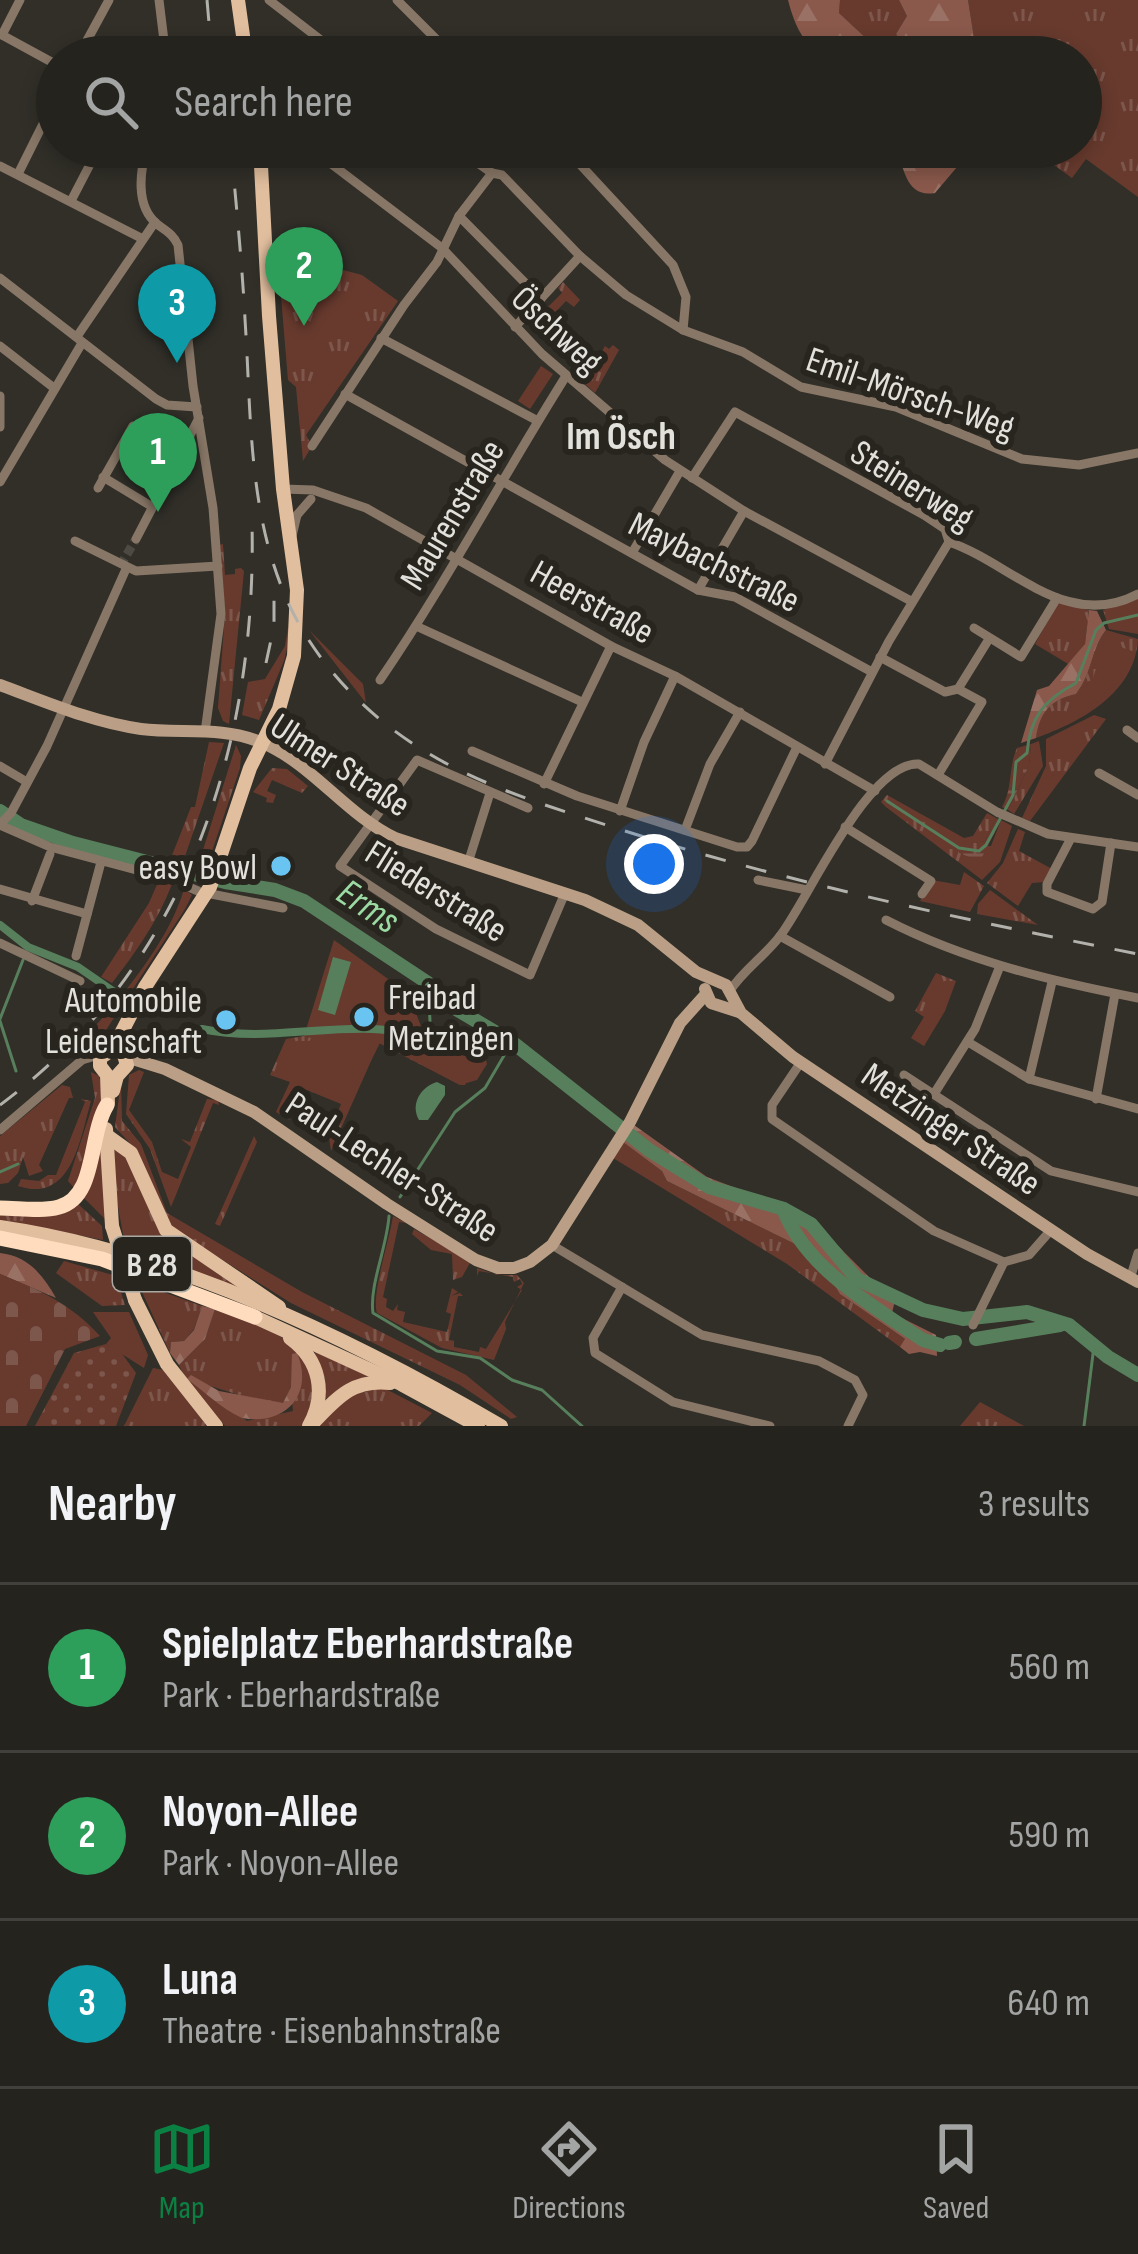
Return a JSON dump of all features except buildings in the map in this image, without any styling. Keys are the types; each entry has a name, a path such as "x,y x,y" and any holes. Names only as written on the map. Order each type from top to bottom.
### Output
{"highway":[{"path":"0,1208 51,1209 73,1201 84,1188 96,1123 107,1104"},
{"name":"B 28","path":"0,1238 102,1259 255,1316"}],"main road":[{"path":"238,0 243,36"},
{"path":"216,1426 167,1364 135,1300 112,1226 107,1104 126,1024 218,869 250,768 279,709 294,656 297,590 284,494 259,168"},
{"path":"106,1135 131,1153 166,1230 297,1322"},
{"name":"B 28","path":"0,1227 102,1247 203,1282 297,1322 501,1426"},
{"path":"255,1316 295,1341 315,1366 320,1396 309,1426"},
{"name":"B 28","path":"255,1316 401,1384 478,1426"},
{"path":"309,1426 354,1386 401,1384"}],"street":[{"path":"0,49 20,0"},
{"path":"89,36 109,0"},
{"path":"159,0 164,36"},
{"path":"269,0 316,36"},
{"path":"397,0 433,36"},
{"path":"3,35 36,53"},
{"path":"17,174 36,137"},
{"path":"0,166 141,238"},
{"path":"71,201 88,168"},
{"path":"142,168 142,192 154,222 172,234 178,245 218,566 221,630 205,732"},
{"name":"Öschweg","path":"337,168 442,248 566,376 680,471 911,602"},
{"name":"Emil-Mörsch-Weg","path":"485,168 499,172 580,256 626,295 683,331 743,352 800,387 896,407 1022,459 1079,465 1138,453"},
{"path":"583,168 673,265 686,297 683,331"},
{"path":"312,446 381,338 437,262 459,216 492,173"},
{"path":"459,216 542,299"},
{"path":"0,482 154,222"},
{"path":"514,327 580,256"},
{"path":"0,278 167,405 198,413"},
{"path":"381,338 538,421"},
{"path":"0,346 54,388"},
{"name":"Maurenstraße","path":"380,680 566,376"},
{"name":"Maybachstraße","path":"345,394 698,590 735,597 872,672"},
{"path":"0,396 0,427"},
{"name":"Steinerweg","path":"692,478 735,412 927,517 945,529 949,542 1027,586 1057,598 1100,606 1138,594"},
{"path":"136,539 198,413"},
{"path":"98,488 133,426"},
{"path":"632,553 680,471"},
{"path":"103,476 151,506"},
{"path":"284,494 310,499 330,494"},
{"name":"Heerstraße","path":"284,494 330,494 456,556 875,791"},
{"path":"290,541 297,515 310,499"},
{"path":"698,590 744,511"},
{"path":"75,541 126,569 146,572 218,566"},
{"path":"825,764 880,657 949,542"},
{"path":"126,569 63,709 4,821 11,833 101,862 283,908"},
{"path":"974,628 1021,657 1057,598"},
{"path":"416,626 582,702"},
{"path":"880,657 953,693 989,639"},
{"path":"544,784 611,646"},
{"path":"620,811 644,742 675,676"},
{"name":"Ulmer Straße","path":"0,685 133,728 226,734 262,742 371,825 400,840 565,893 638,926 717,993"},
{"path":"938,775 982,702 958,688"},
{"path":"685,830 710,764 740,712"},
{"path":"1127,730 1138,738"},
{"path":"226,734 246,748 250,768"},
{"path":"472,751 620,811 747,847 797,747"},
{"path":"371,825 417,760 528,808"},
{"path":"717,993 780,936 845,827 875,791 907,764 919,764 1001,814 1070,839 1138,848"},
{"path":"0,766 27,782"},
{"path":"1091,785 1101,771 1138,795"},
{"path":"468,863 490,793"},
{"name":"Fliederstraße","path":"371,825 340,866 436,928 530,976 565,893"},
{"path":"845,827 931,881 922,894"},
{"path":"1070,839 1047,892 1094,909 1102,902 1111,843"},
{"path":"32,901 50,854"},
{"path":"76,956 101,862"},
{"path":"758,880 807,890"},
{"path":"0,889 87,914"},
{"path":"886,920 1000,966 1052,982 1138,998"},
{"path":"780,936 890,997"},
{"path":"0,943 80,981"},
{"path":"934,1094 968,1042 1000,966"},
{"path":"1029,1079 1052,982"},
{"name":"Paul-Lechler-Straße","path":"114,1062 151,1065 280,1127 387,1204 476,1260 514,1268 551,1245 630,1122 680,1023 717,993"},
{"name":"Metzinger Straße","path":"717,993 801,1062 1134,1281"},
{"path":"1096,1099 1115,994"},
{"path":"968,1042 1029,1079 1138,1109"},
{"path":"0,1130 82,1060 114,1062"},
{"path":"801,1062 772,1105 772,1120 934,1231 1004,1262 1029,1255 1051,1230"},
{"path":"904,1075 1051,1171 1138,1192"},
{"path":"551,1245 702,1335 819,1361 855,1380 863,1395 848,1426"},
{"path":"1134,1281 1138,1252"},
{"path":"973,1325 1004,1262"},
{"path":"622,1287 593,1338 596,1353 673,1402 770,1426"}],"green space":[{"path":"788,0 840,0 839,13 864,36 803,36"},
{"path":"840,0 899,0 907,16 897,36 864,36 839,13"},
{"path":"899,0 968,0 974,36 897,36 907,16"},
{"path":"968,0 1138,0 1138,197 1098,168 1102,168 1102,36 974,36"},
{"path":"904,168 956,168 935,193 918,191"},
{"path":"1058,168 1079,168 1072,178"},
{"path":"343,270 362,275 398,301 306,435 312,446 303,461 296,387 288,380 281,296 286,301 316,298 317,286"},
{"path":"563,282 580,300 574,307 566,301 542,326 536,319 562,293 558,288"},
{"path":"605,346 619,350 595,393 584,383"},
{"path":"541,366 553,374 530,409 518,401"},
{"path":"223,544 225,575 235,574 235,569 244,571 229,724 218,708 225,614 219,545"},
{"path":"1138,598 1138,634 1109,629 1103,610"},
{"path":"1058,602 1089,610 1085,644 1070,665 1035,644"},
{"path":"1089,610 1097,611 1106,630 1082,686 1048,708 1036,738 1021,743 1037,690 1049,686 1085,644"},
{"path":"288,628 292,628 284,661 259,720 242,715 248,682 265,679 285,646"},
{"path":"309,630 363,684 366,703"},
{"path":"1106,630 1138,639 1127,675 1103,703 1036,738 1048,708 1082,686"},
{"path":"1104,641 1132,651 1112,690 1092,682"},
{"path":"1094,715 1106,719 1030,821 1022,818 1046,766 1046,739"},
{"path":"1039,741 1043,766 1014,814 1008,810 1029,766 1031,744"},
{"path":"209,742 224,743 183,862 171,858 191,807 195,807"},
{"path":"1031,744 1029,766 1008,810 1002,807 1014,755 1017,748"},
{"path":"236,745 240,768 206,869 198,866"},
{"path":"272,768 287,769 308,786 302,793 272,780 267,791 276,795 273,803 266,802 267,798 253,792"},
{"path":"887,795 964,838 973,836 987,813 996,818 985,841 960,846 991,846 1001,820 1012,826 1000,862 982,880 886,807 881,802"},
{"path":"996,818 1001,820 980,861 959,853 960,845 985,841"},
{"path":"1018,829 1025,832 1019,851 1052,869 1044,882 1032,883 1018,906 987,883 1003,863"},
{"path":"964,872 984,886 970,912 920,901 932,880 960,885"},
{"path":"159,880 172,884 166,898 112,983 101,977"},
{"path":"184,889 192,895 185,909 106,1030 83,1048 80,1042 155,950"},
{"path":"990,890 1038,925 977,914 978,904"},
{"name":"Freibad Metzingen","path":"334,940 402,989 425,1037 483,1046 487,1064 477,1080 460,1085 380,1043 352,1098 291,1081 311,1038 304,1036"},
{"path":"936,973 956,981 924,1046 911,1038 924,1017 915,1011"},
{"path":"304,1036 483,1046 465,1085 460,1085 379,1043 331,1151 329,1137 334,1138 341,1122 336,1117 341,1104 307,1090 304,1097 298,1095 290,1120 276,1112 290,1082 270,1075 286,1039"},
{"path":"91,1072 99,1076 103,1091 77,1191 68,1181 95,1098"},
{"path":"144,1072 129,1110 152,1142 162,1172 178,1179 191,1147 181,1139 190,1142 207,1099 218,1100 171,1207 150,1149 126,1114 129,1075"},
{"path":"121,1081 122,1121 141,1144 167,1213 302,1292 466,1375 517,1417 511,1419 460,1385 291,1303 172,1228 136,1150 115,1127"},
{"path":"62,1085 70,1087 73,1098 39,1165 43,1171 29,1176 23,1157 18,1173 0,1184 0,1136"},
{"path":"81,1099 91,1101 77,1149 62,1177 51,1186 18,1186 21,1179 39,1181 56,1175 85,1102"},
{"path":"634,1125 707,1177 807,1215 878,1286 896,1296 892,1313 936,1335 937,1356 909,1354 900,1347 905,1339 840,1294 828,1275 795,1244 667,1181 662,1171 623,1142"},
{"path":"254,1136 257,1142 220,1226 215,1224"},
{"path":"101,1139 107,1221 83,1197"},
{"path":"623,1142 662,1171 667,1181 795,1244 828,1275 840,1294 906,1340 900,1347 787,1264 613,1158"},
{"path":"112,1146 128,1155 154,1220 253,1295 125,1245"},
{"path":"77,1203 102,1226 103,1240 0,1220 0,1212"},
{"path":"393,1216 406,1223 399,1222 383,1297 386,1307 393,1311 398,1304 397,1310 405,1312 403,1322 447,1332 451,1314 446,1312 452,1288 458,1292 451,1296 460,1293 463,1296 458,1296 449,1340 454,1347 479,1352 480,1347 486,1349 515,1301 494,1360 442,1348 377,1313"},
{"path":"414,1229 471,1261 462,1277 453,1280 452,1254 431,1250 412,1234"},
{"path":"0,1253 34,1268 56,1298 0,1274"},
{"path":"64,1261 116,1276 125,1305 102,1306 56,1273"},
{"path":"0,1274 54,1299 100,1336 65,1349 26,1426 0,1426"},
{"path":"138,1283 202,1306 194,1329 184,1341 171,1342 170,1353"},
{"path":"202,1306 215,1309 205,1339 179,1365 170,1353 171,1342 184,1341 194,1330"},
{"path":"215,1309 295,1346 312,1377 304,1426 225,1426 187,1383 179,1365 205,1339","holes":["188,1379 283,1404 291,1387 293,1411 247,1421"]},
{"path":"93,1312 129,1312 148,1355 144,1368 106,1344 111,1338"},
{"path":"106,1344 120,1351 136,1373 116,1426 35,1426 74,1353"},
{"path":"316,1351 366,1378 325,1399 325,1378"},
{"path":"297,1353 299,1393 293,1404 272,1417 242,1418 187,1379 191,1375 219,1391 283,1403 291,1387 292,1354"},
{"path":"153,1368 164,1370 207,1426 124,1426"},
{"path":"380,1386 432,1413 419,1426 318,1426 343,1397"},
{"path":"980,1402 1024,1426 960,1426"}],"shaded area":[{"path":"333,957 351,962 335,1015 318,1010"},
{"path":"437,1082 445,1086 445,1095 428,1120 419,1120 418,1097"}],"waterway":[{"path":"887,801 959,848 979,851 1013,795 1016,762 1027,753 1031,729 1041,711 1076,683 1096,630 1104,623 1138,615"},
{"name":"Erms","path":"0,811 21,825 73,843 275,890 304,901 428,983 451,1006 512,1042 649,1150 709,1187 784,1209 811,1224 857,1279 923,1310 963,1319 1027,1312 1069,1325 1138,1375"},
{"path":"0,925 28,947 78,967 123,998 155,1012"},
{"path":"0,1019 23,960"},
{"path":"428,983 430,1021"},
{"path":"0,1021 16,1071"},
{"path":"202,1029 244,1034 372,1029 455,1038 504,1037"},
{"path":"400,1197 455,1112 485,1088 512,1042"},
{"path":"0,1172 18,1164"},
{"name":"Erms","path":"784,1211 808,1251 843,1284 923,1340 940,1345"},
{"path":"389,1216 373,1313 437,1351 480,1358 512,1380 542,1390 582,1426"},
{"name":"Erms","path":"976,1339 1060,1325"},
{"name":"Erms","path":"949,1343 955,1342"},
{"path":"1084,1426 1094,1346"}],"tunnel":[{"path":"120,566 136,539"}],"railway":[{"path":"207,0 210,36"},
{"path":"233,168 253,455 263,523 293,613 322,659 358,700 400,735 471,776 625,831 880,900 1138,954"},
{"path":"0,1105 64,1050 118,988 162,920 197,847 223,770 241,690 252,524"},
{"path":"266,663 274,626 274,586"}],"place":[{"name":"Noyon-Allee","path":"304,326"},
{"name":"Luna","path":"177,363"},
{"name":"Spielplatz Eberhardstraße","path":"158,512"},
{"name":"easy Bowl","path":"281,866"},
{"name":"Freibad Metzingen","path":"364,1017"},
{"name":"Automobile Leidenschaft","path":"226,1020"}],"district":[{"name":"Im Ösch","path":"621,435"}]}
